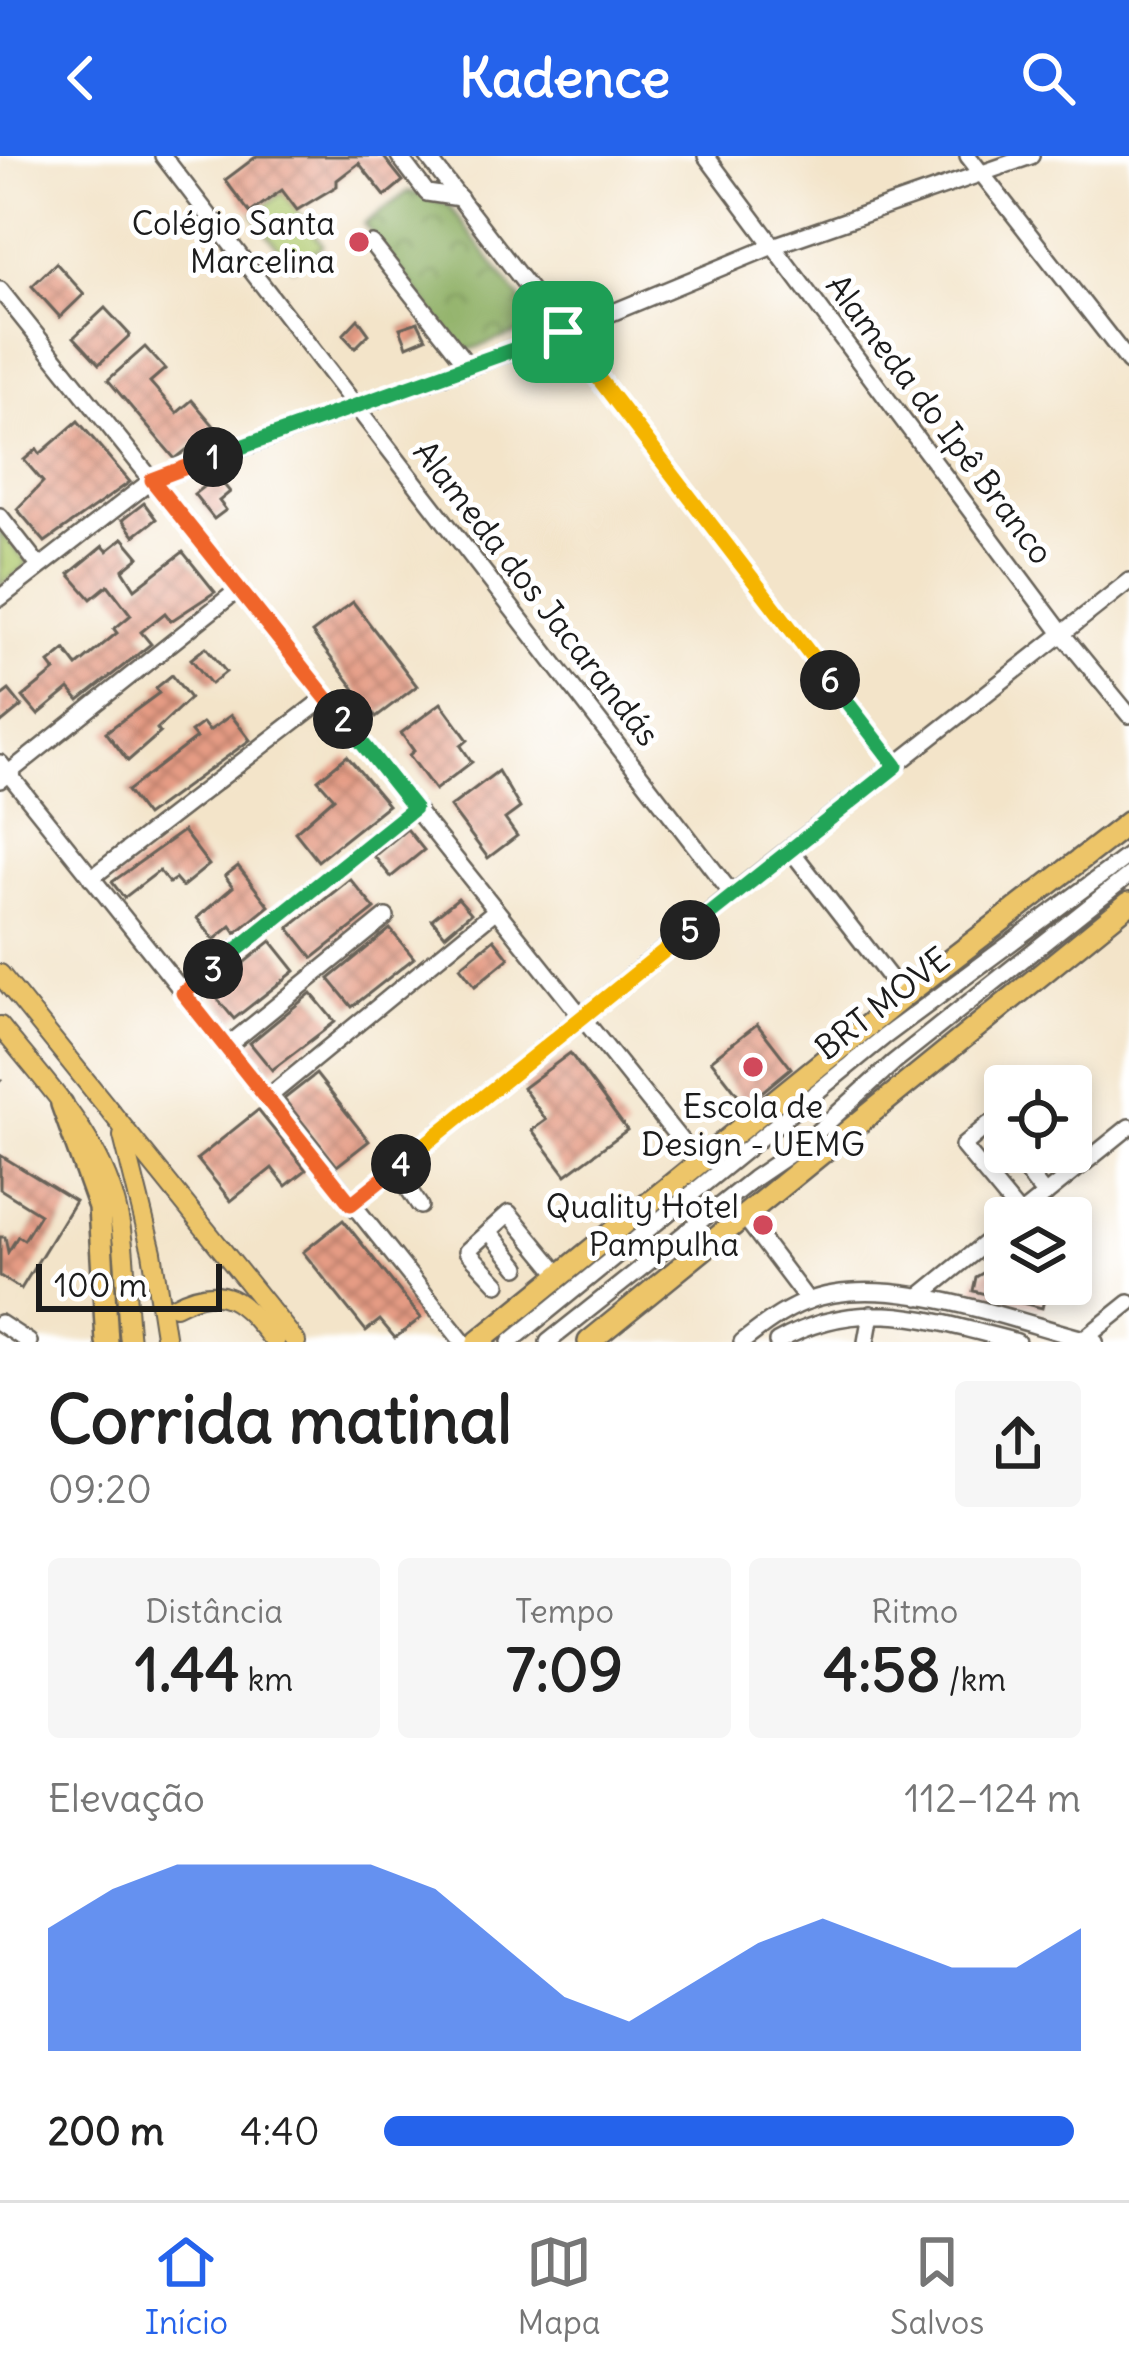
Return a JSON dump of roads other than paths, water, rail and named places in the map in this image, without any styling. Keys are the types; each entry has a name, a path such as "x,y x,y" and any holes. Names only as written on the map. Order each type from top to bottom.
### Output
{"highway":[{"path":"478,1342 697,1161 1129,822"},
{"path":"589,1342 1129,903"},
{"path":"62,1104 99,1207 107,1342"}],"main road":[{"path":"0,974 296,1342"},
{"path":"0,1027 83,1131 114,1197 130,1342"},
{"path":"110,1112 128,1144 166,1342"},
{"path":"175,1306 222,1294 245,1305 275,1342"}],"street":[{"name":"Alameda dos Jacarandás","path":"163,156 732,894"},
{"path":"398,156 427,193 460,198"},
{"path":"427,156 896,766"},
{"name":"Alameda do Ipê Branco","path":"706,156 1064,636 1129,715"},
{"path":"968,156 1129,362"},
{"path":"0,598 152,480 563,332 773,246 1030,156"},
{"path":"372,244 469,367"},
{"path":"0,290 697,1161"},
{"path":"0,517 39,566"},
{"path":"351,1204 732,894 1129,581"},
{"path":"239,589 3,772 464,1342"},
{"path":"92,878 326,698"},
{"path":"183,993 414,808"},
{"path":"790,849 904,996"},
{"name":"BRT MOVE","path":"510,1342 884,1037 1129,855"},
{"path":"1074,865 1089,884"},
{"name":"BRT MOVE","path":"548,1342 802,1145 894,1063 1129,875"},
{"path":"267,1098 496,910"},
{"path":"226,1047 386,917"},
{"path":"1042,1197 1129,1127"},
{"path":"984,1128 963,1146 984,1173"},
{"path":"394,1169 420,1206"},
{"path":"984,1173 1003,1197"},
{"path":"1028,1173 1045,1195"},
{"path":"498,1284 467,1252 509,1213 560,1275"},
{"path":"743,1215 808,1300"},
{"path":"489,1231 518,1268"},
{"path":"919,1297 984,1244"},
{"path":"742,1342 808,1300 874,1292 919,1297 1090,1341 1129,1303"},
{"path":"866,1342 871,1314"},
{"path":"777,1342 822,1321 871,1314 914,1315 1008,1341"},
{"path":"0,1323 29,1342"}],"place":[{"name":"Colégio Santa Marcelina","path":"359,242"},
{"name":"Escola de Design - UEMG","path":"753,1067"},
{"name":"Quality Hotel Pampulha","path":"763,1225"}]}
